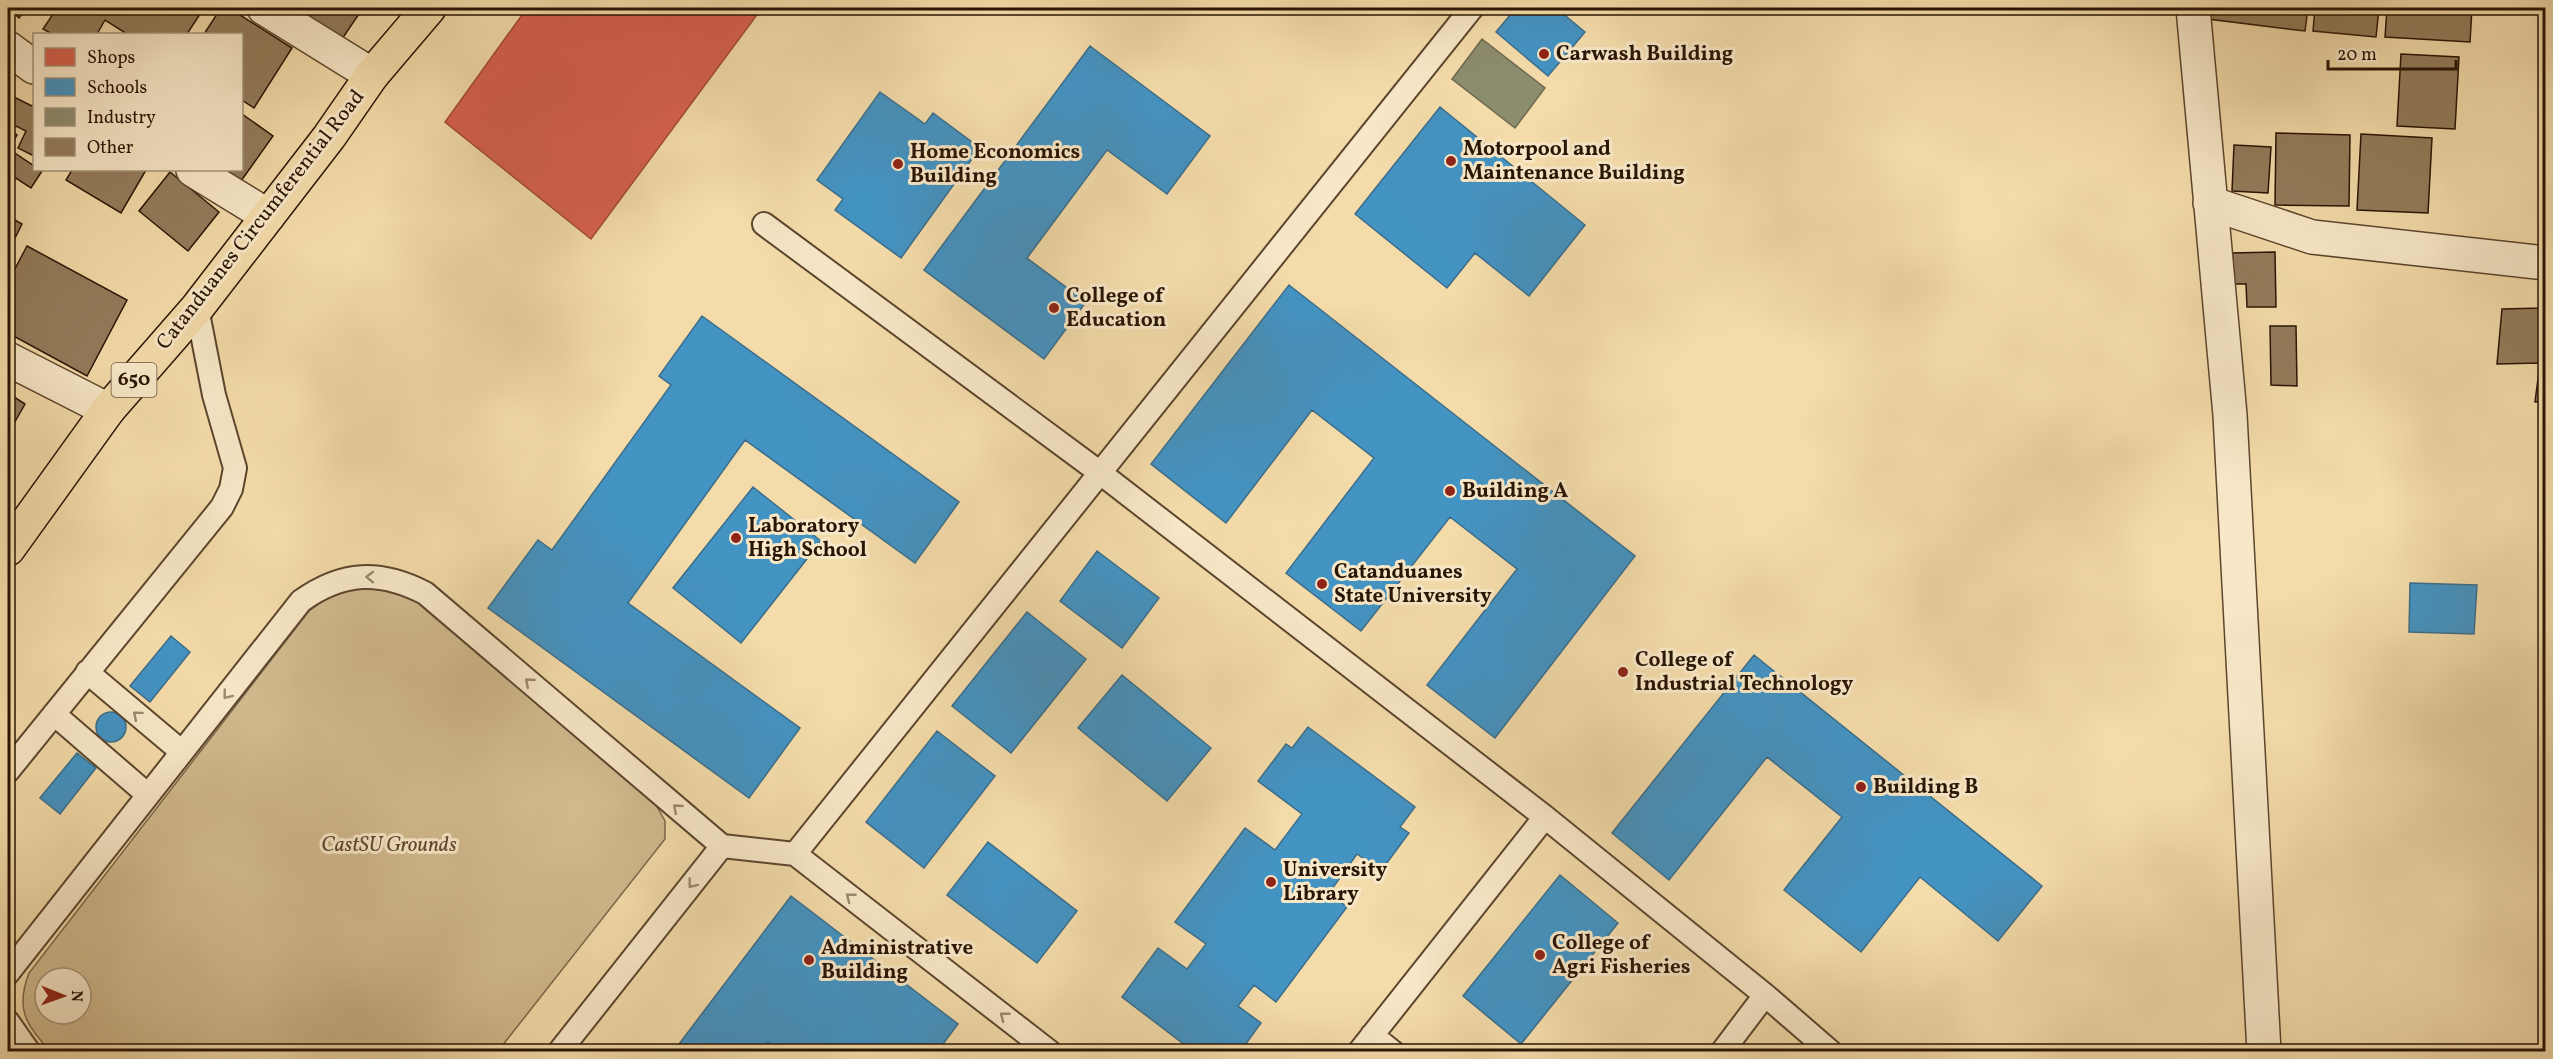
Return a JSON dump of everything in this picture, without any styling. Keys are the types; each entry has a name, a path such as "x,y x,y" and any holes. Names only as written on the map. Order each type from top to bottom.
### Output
{"main road":[{"name":"Catanduanes Circumferential Road","path":"8,549 108,410 197,308 329,137 372,75 429,8"}],"street":[{"path":"264,8 372,75"},
{"path":"2193,8 2230,415 2264,1052"},
{"path":"8,48 33,66"},
{"path":"195,171 268,216"},
{"path":"2210,203 2312,237 2546,263"},
{"path":"8,359 108,410"}],"lane":[{"path":"795,854 1472,8"},
{"path":"764,224 1099,472 1545,817 1832,1052"},
{"path":"8,771 222,507 231,489 235,468 214,395 197,308"},
{"path":"8,974 301,601 319,588 336,581 355,577 377,577 405,583 425,593 722,846 795,854 1050,1052"},
{"path":"87,672 182,752"},
{"path":"54,714 148,795"},
{"path":"1393,1052 1366,1043 1545,817"},
{"path":"559,1052 722,846"},
{"path":"1722,1052 1765,995"},
{"path":"8,1022 29,1052"}],"green space":[{"name":"CastSU Grounds","path":"375,585 427,604 656,805 665,821 665,839 498,1051 50,1051 25,1016 23,997 29,973 33,968 33,1026 93,1026 93,966 34,966 309,611 334,593"}],"building: Shops":[{"path":"527,8 762,8 591,239 445,122"}],"building: Schools":[{"name":"Carwash Building","path":"1516,8 1556,8 1585,32 1548,76 1496,32"},
{"path":"1090,46 1210,136 1167,194 1107,150 1027,258 1086,302 1044,359 924,270"},
{"name":"Home Economics Building","path":"880,92 925,124 933,113 980,148 901,258 835,210 843,199 817,180"},
{"name":"Motorpool and Maintenance Building","path":"1440,107 1585,225 1529,296 1475,253 1447,288 1355,214"},
{"name":"Building A","path":"1289,285 1635,556 1495,738 1427,685 1517,569 1450,517 1361,631 1286,573 1374,458 1312,410 1226,523 1151,464"},
{"path":"702,316 959,502 915,563 745,440 628,603 800,728 749,798 488,608 538,540 552,550 671,385 659,376"},
{"path":"753,487 821,541 741,643 673,588"},
{"path":"1097,551 1159,598 1122,648 1060,601"},
{"path":"2410,583 2477,585 2474,634 2409,632"},
{"path":"1027,612 1086,659 1011,753 952,706"},
{"path":"171,636 190,652 150,702 130,686"},
{"name":"Building B","path":"1754,655 2042,886 1998,941 1920,877 1861,952 1784,890 1842,817 1767,757 1669,880 1612,833"},
{"path":"1122,675 1211,748 1167,801 1078,728"},
{"path":"111,712 117,713 125,721 125,733 117,741 111,742 105,741 97,733 96,727 97,721 105,713"},
{"name":"University Library","path":"1308,727 1415,807 1400,827 1409,833 1381,871 1357,854 1329,893 1347,907 1276,1002 1254,985 1238,1006 1261,1023 1240,1052 1194,1052 1122,997 1158,948 1187,969 1206,944 1175,922 1245,828 1275,850 1302,814 1258,781 1286,744 1292,748"},
{"path":"937,731 995,776 924,868 866,822"},
{"path":"77,753 96,768 60,814 40,798"},
{"path":"988,842 1077,911 1037,963 947,895"},
{"path":"1560,875 1618,923 1521,1044 1463,996"},
{"name":"Administrative Building","path":"791,896 958,1024 937,1052 781,1052 768,1042 761,1052 673,1052"}],"building: Industry":[{"path":"1482,39 1545,88 1515,128 1452,79"}],"building: Other":[{"path":"8,8 27,8 19,18"},
{"path":"57,8 204,8 188,33 125,33 105,20 98,33 50,33 43,29"},
{"path":"221,8 229,8 292,48 254,108 243,101 243,33 205,33"},
{"path":"287,8 363,8 340,42"},
{"path":"2209,8 2308,8 2305,31 2208,19"},
{"path":"2315,8 2379,8 2376,37 2313,31"},
{"path":"2387,8 2472,8 2470,42 2385,37"},
{"path":"2401,54 2459,57 2455,129 2397,126"},
{"path":"8,94 33,106 33,156 18,148 26,131 8,122"},
{"path":"243,115 273,136 236,188 211,171 243,171"},
{"path":"8,128 17,135 9,149 33,165 33,171 42,171 31,188 8,173"},
{"path":"2276,133 2350,135 2349,206 2275,205"},
{"path":"2361,134 2432,138 2428,213 2357,210"},
{"path":"2234,145 2271,147 2268,193 2232,191"},
{"path":"71,171 145,171 121,213 66,180"},
{"path":"170,172 219,212 188,251 139,211"},
{"path":"8,216 22,224 8,252"},
{"path":"27,246 127,300 87,376 8,333 8,282"},
{"path":"2275,252 2276,307 2247,307 2246,284 2232,284 2231,253"},
{"path":"2546,308 2546,401 2535,402 2540,363 2497,364 2502,309"},
{"path":"2270,326 2296,326 2297,386 2271,385"},
{"path":"8,393 25,404 8,434"}],"place":[{"name":"Carwash Building","path":"1544,54"},
{"name":"Motorpool and Maintenance Building","path":"1451,161"},
{"name":"Home Economics Building","path":"898,164"},
{"name":"College of Education","path":"1054,308"},
{"name":"Building A","path":"1450,491"},
{"name":"Laboratory High School","path":"736,538"},
{"name":"Catanduanes State University","path":"1322,584"},
{"name":"College of Industrial Technology","path":"1623,672"},
{"name":"Building B","path":"1861,787"},
{"name":"University Library","path":"1271,882"},
{"name":"College of Agri Fisheries","path":"1540,955"},
{"name":"Administrative Building","path":"809,960"}]}
